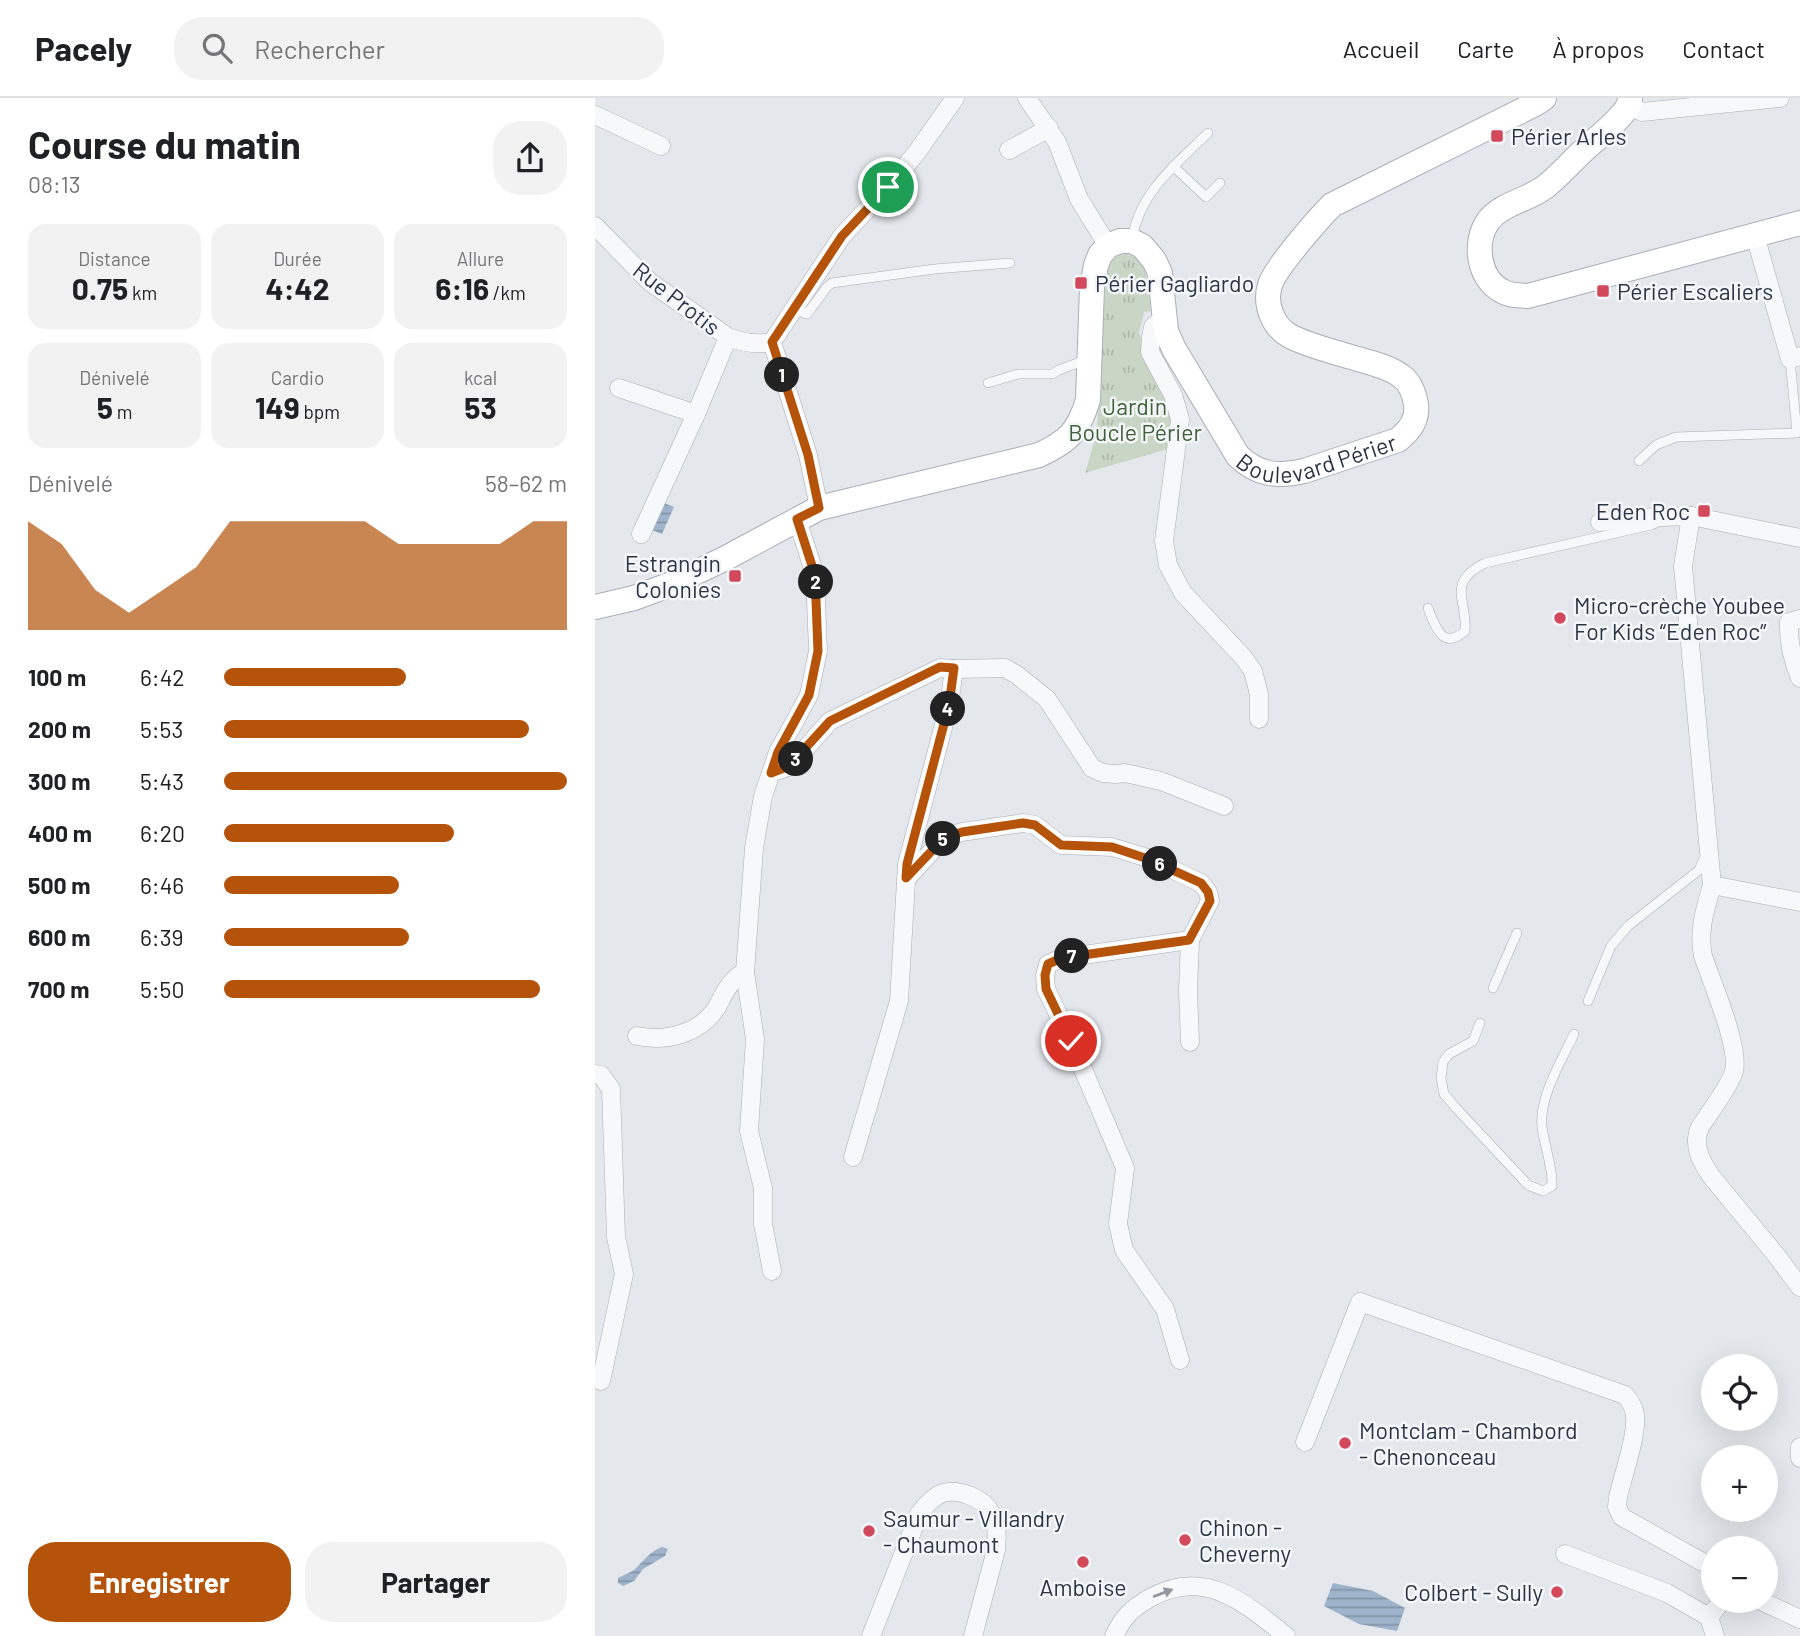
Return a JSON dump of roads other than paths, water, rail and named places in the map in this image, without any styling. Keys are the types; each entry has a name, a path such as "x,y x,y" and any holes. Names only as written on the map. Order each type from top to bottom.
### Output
{"street":[{"path":"772,1271 763,1224 763,1188 749,1131 755,1039 745,972 754,848 771,773 778,752 809,695 818,651 815,575 808,513 808,455 772,342 842,236 917,152 955,98"},
{"path":"595,607 634,598 669,585 724,559 808,513 1039,455 1059,446 1075,431 1088,400 1092,286 1096,265 1100,255 1120,243 1079,199 1057,142 1027,98"},
{"name":"Boulevard Périer","path":"1120,243 1142,246 1150,254 1160,273 1166,331 1174,349 1237,456 1246,464 1272,475 1290,474 1398,440 1409,431 1413,423 1416,409 1411,386 1388,369 1289,336 1274,320 1269,309 1270,285 1285,262 1332,205 1544,98"},
{"path":"1780,98 1642,112 1629,102 1617,119 1544,188 1497,212 1482,232 1481,261 1485,274 1501,291 1511,295 1528,296 1800,223"},
{"path":"595,115 661,146"},
{"path":"1009,150 1049,128"},
{"name":"Rue Protis","path":"595,226 650,282 728,337 765,344 772,342"},
{"path":"1755,235 1795,357"},
{"path":"1165,317 1153,327 1150,352 1173,395 1180,419 1164,541 1168,565 1183,593 1253,671 1259,694 1259,719"},
{"path":"641,534 697,414 728,337"},
{"path":"619,388 697,414"},
{"path":"1691,516 1683,566 1712,885 1700,943 1736,1059 1733,1075 1696,1135 1696,1147 1702,1164 1800,1287"},
{"path":"1600,522 1691,516 1800,538"},
{"path":"1800,619 1789,622 1791,649 1800,678"},
{"path":"771,773 789,766 830,721 940,667 1005,667 1047,699 1092,768 1103,773 1125,773 1161,781 1224,806"},
{"path":"853,1157 899,1001 907,864 949,705 954,668"},
{"path":"906,878 944,838 962,832 1023,823 1035,825 1061,845 1112,847 1148,859 1201,883 1208,892 1210,901 1189,940 1189,1042"},
{"path":"1712,885 1800,902"},
{"path":"1180,1360 1165,1309 1124,1250 1118,1224 1125,1168 1046,989 1045,975 1048,964 1062,958 1189,940"},
{"path":"637,1036 676,1036 690,1031 709,1017 725,991 745,972"},
{"path":"595,1074 601,1075 611,1089 616,1237 624,1274 601,1381"},
{"path":"1305,1442 1360,1302 1625,1395 1635,1415 1633,1439 1618,1497 1622,1517 1701,1561"},
{"path":"1800,1447 1800,1458"},
{"path":"871,1636 919,1514 929,1501 942,1493 953,1492 982,1501 992,1513 995,1524 996,1550 973,1636"},
{"path":"1565,1554 1667,1593 1709,1617 1715,1636"},
{"path":"1114,1636 1133,1607 1161,1592 1184,1586 1204,1587 1247,1604 1286,1636"},
{"path":"1778,1609 1800,1619"},
{"path":"1709,1617 1712,1613"}],"lane":[{"path":"1120,243 1146,199 1173,166 1208,133"},
{"path":"1173,166 1206,197 1220,183"},
{"path":"794,309 807,314 832,283 935,269 1010,263"},
{"path":"1639,461 1656,445 1676,437 1797,433 1795,357"},
{"path":"988,383 1018,373 1052,374 1089,359"},
{"path":"1428,608 1437,631 1444,638 1459,636 1465,631 1466,621 1461,589 1473,569 1485,563 1651,525 1667,516"},
{"path":"1588,1001 1611,946 1628,926 1699,870 1710,846"},
{"path":"1493,988 1517,933"},
{"path":"1480,1023 1473,1041 1449,1054 1443,1062 1441,1078 1444,1094 1528,1185 1543,1191 1552,1186 1542,1127 1545,1098 1574,1034"}],"water":[{"path":"664,503 674,507 662,534 652,530"},
{"path":"662,1547 668,1549 665,1556 643,1569 634,1581 623,1586 618,1583 618,1578 634,1570 650,1554"},
{"path":"1333,1583 1373,1591 1405,1608 1397,1631 1359,1624 1324,1606"}],"place":[{"name":"Périer Arles","path":"1497,136"},
{"name":"Périer Gagliardo","path":"1081,283"},
{"name":"Périer Escaliers","path":"1603,291"},
{"name":"Eden Roc","path":"1704,511"},
{"name":"Estrangin Colonies","path":"735,576"},
{"name":"Micro-crèche Youbee For Kids “Eden Roc”","path":"1560,618"},
{"name":"Montclam - Chambord - Chenonceau","path":"1345,1443"},
{"name":"Saumur - Villandry - Chaumont","path":"869,1531"},
{"name":"Chinon - Cheverny","path":"1185,1540"},
{"name":"Amboise","path":"1083,1562"},
{"name":"Colbert - Sully","path":"1557,1592"}],"park label":[{"name":"Jardin Boucle Périer","path":"1135,419"}]}
